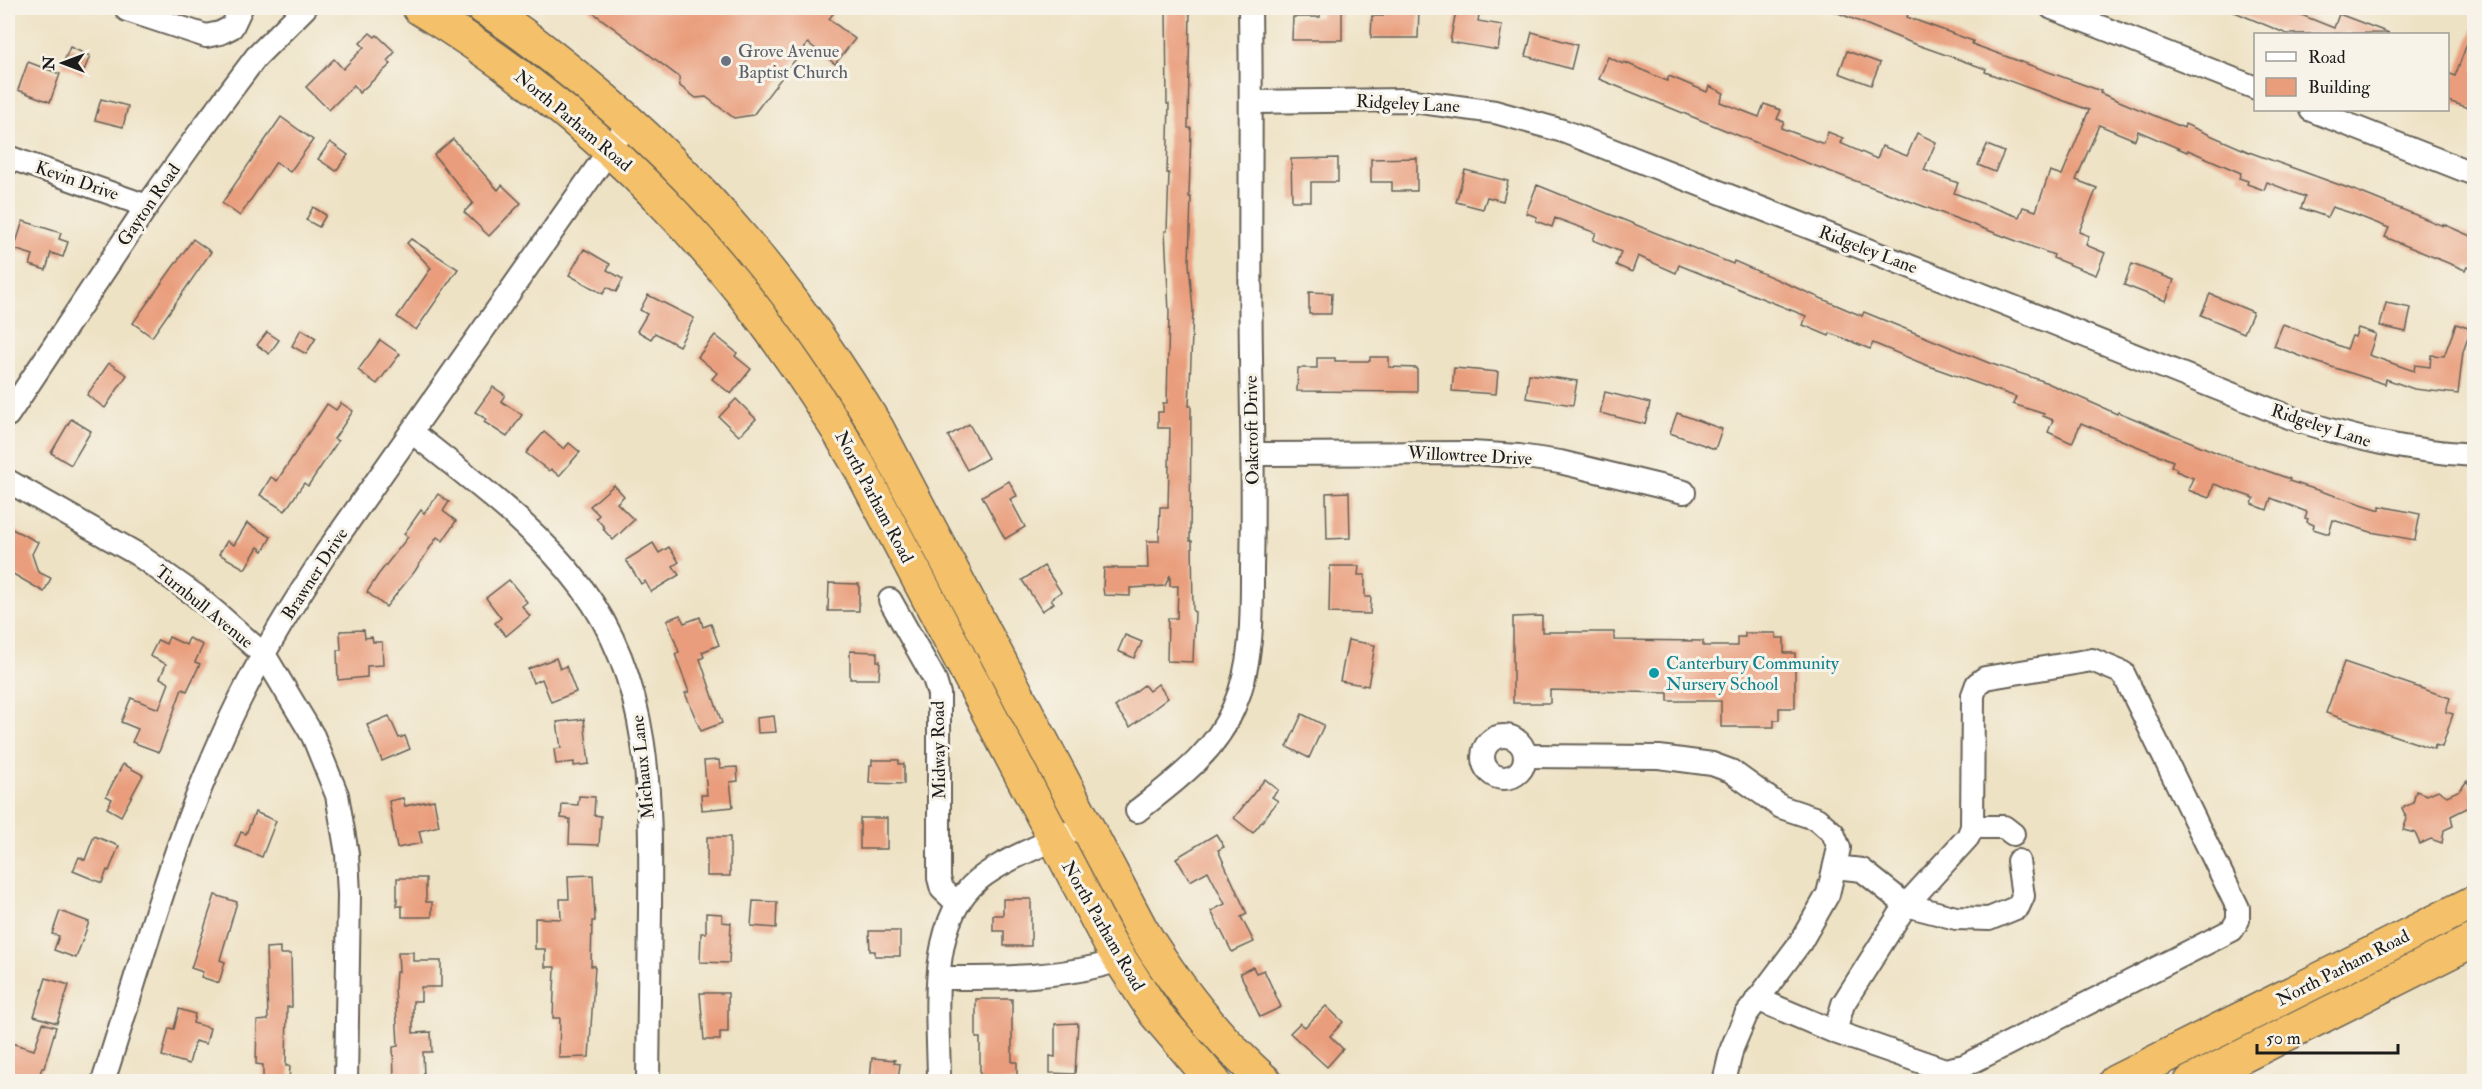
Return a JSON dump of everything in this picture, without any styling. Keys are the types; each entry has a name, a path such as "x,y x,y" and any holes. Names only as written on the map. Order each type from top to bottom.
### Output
{"highway":[{"name":"North Parham Road","path":"484,8 550,55 630,121 733,225 805,316 839,364 877,428 1141,929 1164,965 1213,1029 1238,1057 1266,1082"},
{"name":"North Parham Road","path":"434,12 539,90 610,149 671,209 721,265 763,318 822,403 863,473 1054,839 1120,960 1155,1013 1214,1082"},
{"name":"North Parham Road","path":"2115,1082 2475,902"},
{"name":"North Parham Road","path":"2191,1082 2475,940"}],"street":[{"path":"125,8 207,36 232,27 241,8"},
{"name":"Gayton Road","path":"8,415 147,206 256,57 305,8"},
{"name":"Oakcroft Drive","path":"1137,811 1207,752 1223,731 1236,704 1245,669 1251,622 1253,454 1250,8"},
{"path":"2052,8 2254,87"},
{"name":"Ridgeley Lane","path":"1251,102 1406,100 1465,106 1563,131 2333,433 2388,446 2475,455"},
{"path":"2314,111 2475,174"},
{"name":"Brawner Drive","path":"104,1082 180,842 239,701 326,553 630,121"},
{"name":"Kevin Drive","path":"8,157 147,206"},
{"name":"Michaux Lane","path":"412,432 510,512 567,569 584,590 604,623 634,696 644,740 649,790 648,1082"},
{"name":"Willowtree Drive","path":"1253,454 1472,453 1519,456 1560,462 1684,492"},
{"name":"Turnbull Avenue","path":"8,481 137,554 195,595 265,656 313,736 329,773 343,820 347,854 349,895 346,1082"},
{"name":"Midway Road","path":"890,600 934,678 939,694 939,878 942,889 958,904"},
{"path":"1757,999 1835,1032 1945,1070 1964,1066 2232,930 2238,920 2238,908 2123,673 2092,660 1985,678 1977,684 1973,695 1972,827 1968,837 1906,905 1843,1004 1835,1032"},
{"path":"1526,756 1659,757 1712,764 1731,771 1781,807 1817,819 1827,825 1833,833 1839,848 1828,894 1800,943 1746,1016 1732,1048 1724,1082"},
{"path":"939,1082 939,978 942,945 946,929 958,904 976,881 989,872 1085,825"},
{"path":"1972,827 2004,827 2013,834"},
{"path":"1835,867 1862,870 1906,905 1956,918 1989,919 2018,907 2023,896 2018,861"},
{"path":"939,978 1038,977 1092,969 1120,960"},
{"path":"2355,962 2370,993"}],"building":[{"name":"Grove Avenue Baptist Church","path":"587,8 837,8 829,19 855,39 835,64 808,43 753,115 734,118 706,97 696,98 680,86 679,77"},
{"path":"1166,8 1190,8 1189,263 1193,311 1189,406 1191,406 1190,541 1192,541 1193,611 1195,612 1193,662 1167,661 1168,618 1177,618 1178,586 1170,586 1170,575 1165,586 1130,588 1130,596 1104,595 1103,588 1104,568 1148,568 1147,541 1159,541 1160,507 1168,507 1170,428 1158,428 1158,412 1163,412 1163,403 1167,403 1169,312 1165,231 1167,231 1169,173 1167,173 1169,104 1167,104"},
{"path":"1320,8 1342,8 1342,40 1292,40 1293,17 1320,17"},
{"path":"1383,8 1419,8 1418,38 1371,38 1372,16 1383,16"},
{"path":"1826,8 1891,8 1908,14 1907,17 1973,41 1972,44 2101,91 2100,93 2184,128 2185,124 2249,152 2359,192 2443,226 2443,224 2475,238 2475,269 2467,266 2465,270 2385,237 2389,228 2351,213 2332,207 2327,217 2301,208 2305,197 2267,182 2264,190 2247,184 2248,181 2239,178 2241,173 2188,150 2187,152 2138,131 2135,140 2099,125 2076,180 2097,188 2079,232 2089,236 2086,245 2105,253 2096,275 2053,258 2054,255 1794,158 1599,79 1608,57 1667,81 1669,76 1707,92 1709,86 1724,93 1720,102 1759,117 1764,104 1781,110 1777,119 1784,122 1781,128 1824,144 1828,132 1843,138 1840,143 1877,159 1882,146 1907,156 1917,133 1936,142 1924,170 1958,183 1954,193 2019,217 2023,207 2036,211 2050,171 2062,175 2089,110 1985,72 1986,69 1912,43"},
{"path":"2225,8 2284,8 2334,28 2339,14 2389,33 2285,33"},
{"path":"1456,11 1479,15 1478,21 1502,25 1498,50 1450,42"},
{"path":"2473,28 2475,29 2475,110 2449,101 2449,73 2455,76"},
{"path":"1532,32 1577,45 1571,69 1526,56"},
{"path":"370,33 375,37 377,35 395,52 387,61 391,64 359,93 354,85 329,110 306,87 334,59 343,69 364,47 360,43"},
{"path":"70,47 90,56 82,75 62,66"},
{"path":"1847,51 1880,63 1871,85 1839,73"},
{"path":"28,62 60,74 50,102 18,90"},
{"path":"101,99 128,106 123,127 95,120"},
{"path":"281,117 313,140 290,172 276,162 240,216 222,203"},
{"path":"453,139 498,190 502,185 521,203 489,236 464,212 473,203 434,155"},
{"path":"330,142 348,155 336,171 318,159"},
{"path":"1987,145 2004,152 1995,172 1978,165"},
{"path":"1338,158 1338,182 1311,182 1311,201 1292,201 1291,159"},
{"path":"1417,158 1417,191 1392,191 1392,182 1371,182 1371,159"},
{"path":"1465,170 1508,181 1503,201 1487,197 1483,209 1456,202"},
{"path":"1537,185 1733,264 1734,261 1862,316 1864,312 1989,363 2043,381 2117,414 2118,412 2225,456 2290,479 2289,481 2380,510 2380,506 2420,514 2415,540 2371,532 2333,520 2329,534 2313,529 2314,525 2307,522 2308,519 2305,518 2307,512 2271,498 2267,510 2252,504 2254,498 2214,484 2209,498 2188,490 2193,478 2176,471 2177,469 2171,466 2173,461 2081,423 2072,443 2048,432 2053,420 2043,416 2044,414 2013,404 2016,397 1926,365 1873,343 1870,349 1830,333 1829,336 1803,325 1806,316 1679,265 1676,273 1638,256 1632,272 1616,265 1621,252 1593,240 1596,233 1555,218 1552,227 1536,221 1537,217 1526,213"},
{"path":"313,207 326,215 319,227 306,220"},
{"path":"23,221 61,233 59,239 68,242 63,257 51,253 46,270 30,265 33,255 14,249"},
{"path":"193,239 211,252 152,337 133,323"},
{"path":"411,239 458,269 416,330 397,317 431,268 407,243"},
{"path":"584,249 610,264 607,270 623,279 616,292 607,287 603,294 569,275"},
{"path":"2132,264 2174,280 2166,301 2124,285"},
{"path":"1309,292 1332,293 1331,314 1309,314"},
{"path":"2210,294 2253,312 2244,333 2201,315"},
{"path":"648,295 694,318 679,346 655,333 651,339 637,331 647,314 640,310"},
{"path":"2386,303 2411,308 2406,332 2380,326"},
{"path":"2283,324 2347,349 2358,328 2376,334 2369,355 2414,371 2415,365 2430,367 2431,355 2444,356 2456,324 2471,329 2463,352 2458,394 2414,389 2386,379 2385,384 2274,346"},
{"path":"301,329 316,338 306,354 292,346"},
{"path":"267,332 279,340 269,354 257,345"},
{"path":"715,335 737,353 735,356 751,369 731,394 712,379 717,373 698,357"},
{"path":"380,340 400,354 377,384 358,370"},
{"path":"1370,357 1389,357 1389,367 1417,368 1417,392 1297,391 1298,368 1317,368 1317,358 1335,358 1335,361 1370,361"},
{"path":"109,363 127,375 105,408 87,395"},
{"path":"1454,368 1498,372 1496,394 1452,391"},
{"path":"1529,374 1577,381 1573,405 1526,398"},
{"path":"493,387 505,395 501,401 522,415 507,437 484,422 486,419 475,412"},
{"path":"1605,392 1650,403 1645,424 1600,413"},
{"path":"736,399 756,419 739,436 719,417"},
{"path":"341,403 353,411 334,439 338,441 308,486 304,483 285,511 260,495 271,477 277,481 327,404 336,410"},
{"path":"1677,413 1722,429 1715,449 1670,433"},
{"path":"71,419 91,431 71,465 51,453"},
{"path":"969,424 988,458 967,470 948,436"},
{"path":"544,432 564,449 569,443 580,452 559,476 526,453"},
{"path":"1009,481 1017,496 1010,499 1025,527 1005,539 982,496"},
{"path":"614,485 624,496 617,503 634,520 613,540 596,518 599,515 590,506"},
{"path":"1349,492 1350,538 1327,539 1326,493"},
{"path":"438,494 449,502 443,511 456,521 443,541 437,537 415,571 386,607 367,592 408,537 404,534 421,510 424,513"},
{"path":"247,523 271,537 263,551 258,547 245,569 219,554 227,541 234,545"},
{"path":"8,527 38,542 32,554 38,572 51,578 44,592 8,571"},
{"path":"653,543 659,553 669,547 679,562 673,566 679,575 651,592 645,581 641,584 626,560"},
{"path":"1044,566 1061,592 1051,599 1054,603 1042,611 1022,580"},
{"path":"1330,566 1359,566 1358,575 1365,575 1365,597 1371,597 1370,614 1329,613"},
{"path":"509,580 527,602 522,606 530,616 506,636 495,623 501,618 486,598"},
{"path":"829,583 859,584 859,611 828,611"},
{"path":"680,615 684,623 700,617 703,627 711,624 719,645 702,652 704,657 700,659 722,723 701,731 685,693 689,692 675,654 679,652 667,620"},
{"name":"Canterbury Community Nursery School","path":"1542,616 1542,632 1614,632 1614,640 1703,641 1703,646 1737,646 1737,637 1745,637 1745,633 1776,633 1776,638 1784,638 1784,653 1795,653 1795,708 1779,708 1779,720 1774,720 1774,727 1721,727 1721,701 1668,701 1668,693 1550,690 1550,703 1513,703 1513,617"},
{"path":"364,630 365,638 372,637 373,642 382,642 383,665 367,666 367,677 338,680 337,650 341,650 340,631"},
{"path":"1125,635 1142,642 1134,658 1118,651"},
{"path":"169,637 186,645 189,638 203,645 195,662 200,664 187,691 182,689 159,752 132,742 138,729 121,722 131,698 159,709 169,683 160,678 166,664 150,656 158,640 166,644"},
{"path":"1348,640 1375,645 1368,686 1340,681"},
{"path":"850,651 877,652 877,661 880,661 879,679 850,679"},
{"path":"556,658 560,669 566,666 576,692 551,702 542,679 533,683 528,669"},
{"path":"2344,662 2450,698 2446,712 2453,714 2442,747 2435,745 2434,749 2326,713"},
{"path":"1158,684 1168,698 1130,727 1115,707 1144,685 1149,691"},
{"path":"1302,714 1324,725 1309,758 1287,747"},
{"path":"389,716 399,738 405,736 410,749 382,761 367,725"},
{"path":"774,716 776,732 758,733 757,718"},
{"path":"584,719 589,764 574,766 574,762 556,764 554,749 561,748 557,722"},
{"path":"719,760 720,768 737,767 738,781 730,782 733,807 702,810 701,795 707,795 704,761"},
{"path":"872,760 899,760 899,764 904,764 904,784 869,783"},
{"path":"123,764 143,775 121,816 107,808 112,799 106,796"},
{"path":"1265,779 1278,790 1272,797 1278,801 1253,833 1234,818"},
{"path":"2467,781 2475,797 2475,807 2467,808 2451,816 2453,826 2444,830 2442,843 2431,839 2420,844 2415,833 2403,830 2407,819 2402,808 2413,803 2416,791 2427,795 2438,790 2447,796 2460,790"},
{"path":"579,796 595,797 594,815 601,816 599,845 569,844 570,819 561,818 562,804 578,805"},
{"path":"403,798 405,806 434,800 439,826 419,831 422,843 397,848 389,801"},
{"path":"255,812 276,821 262,857 235,846 241,832 246,834"},
{"path":"860,818 887,818 887,849 860,849"},
{"path":"1216,834 1224,847 1218,850 1247,914 1241,917 1254,942 1232,952 1211,911 1225,904 1208,871 1190,881 1176,858"},
{"path":"94,836 119,846 102,883 73,871 79,857 85,860"},
{"path":"707,837 730,837 730,876 707,876"},
{"path":"593,875 595,921 592,921 591,966 595,966 589,1057 559,1058 560,1018 553,1018 555,967 545,967 545,949 535,949 535,918 561,919 560,899 569,899 568,876"},
{"path":"397,878 426,878 426,902 432,902 432,917 402,917 402,906 397,906"},
{"path":"215,895 237,902 220,960 225,962 219,983 201,977 203,972 191,968"},
{"path":"1003,899 1031,899 1031,946 1004,946 1004,931 993,931 993,915 1003,915"},
{"path":"753,901 777,902 776,928 751,926"},
{"path":"60,911 89,922 76,958 54,950 59,936 52,934"},
{"path":"706,913 722,914 722,922 731,923 729,963 700,962 701,933 706,933"},
{"path":"869,931 900,931 900,956 875,956 875,951 870,951"},
{"path":"280,947 280,954 291,954 292,1007 287,1007 286,1066 290,1066 289,1082 263,1082 263,1065 256,1064 257,1021 268,1020 266,948"},
{"path":"398,952 413,952 413,961 441,961 441,987 421,987 421,1001 413,1001 413,1033 431,1032 432,1052 423,1052 424,1076 394,1077 393,1047 398,1046 395,988 396,972 399,972"},
{"path":"1253,967 1256,973 1264,970 1281,1007 1260,1017 1240,973"},
{"path":"46,978 69,985 57,1023 34,1016"},
{"path":"700,993 728,993 728,1032 720,1032 720,1040 704,1040"},
{"path":"976,999 1012,999 1012,1062 1017,1062 1017,1082 980,1082 980,1038 976,1038"},
{"path":"1326,1006 1343,1022 1330,1036 1343,1049 1327,1067 1290,1033 1300,1023 1305,1027"},
{"path":"179,1009 195,1014 193,1023 210,1028 206,1044 195,1041 189,1064 162,1056 169,1028 174,1029"},
{"path":"43,1023 56,1027 44,1068 37,1082 8,1082 8,1042 34,1050"},
{"path":"1078,1023 1075,1074 1050,1073 1050,1056 1055,1057 1055,1024"},
{"path":"872,1058 895,1060 894,1063 900,1064 898,1080 870,1080"}],"place":[{"name":"Grove Avenue Baptist Church","path":"726,61"},
{"name":"Canterbury Community Nursery School","path":"1654,673"}]}
